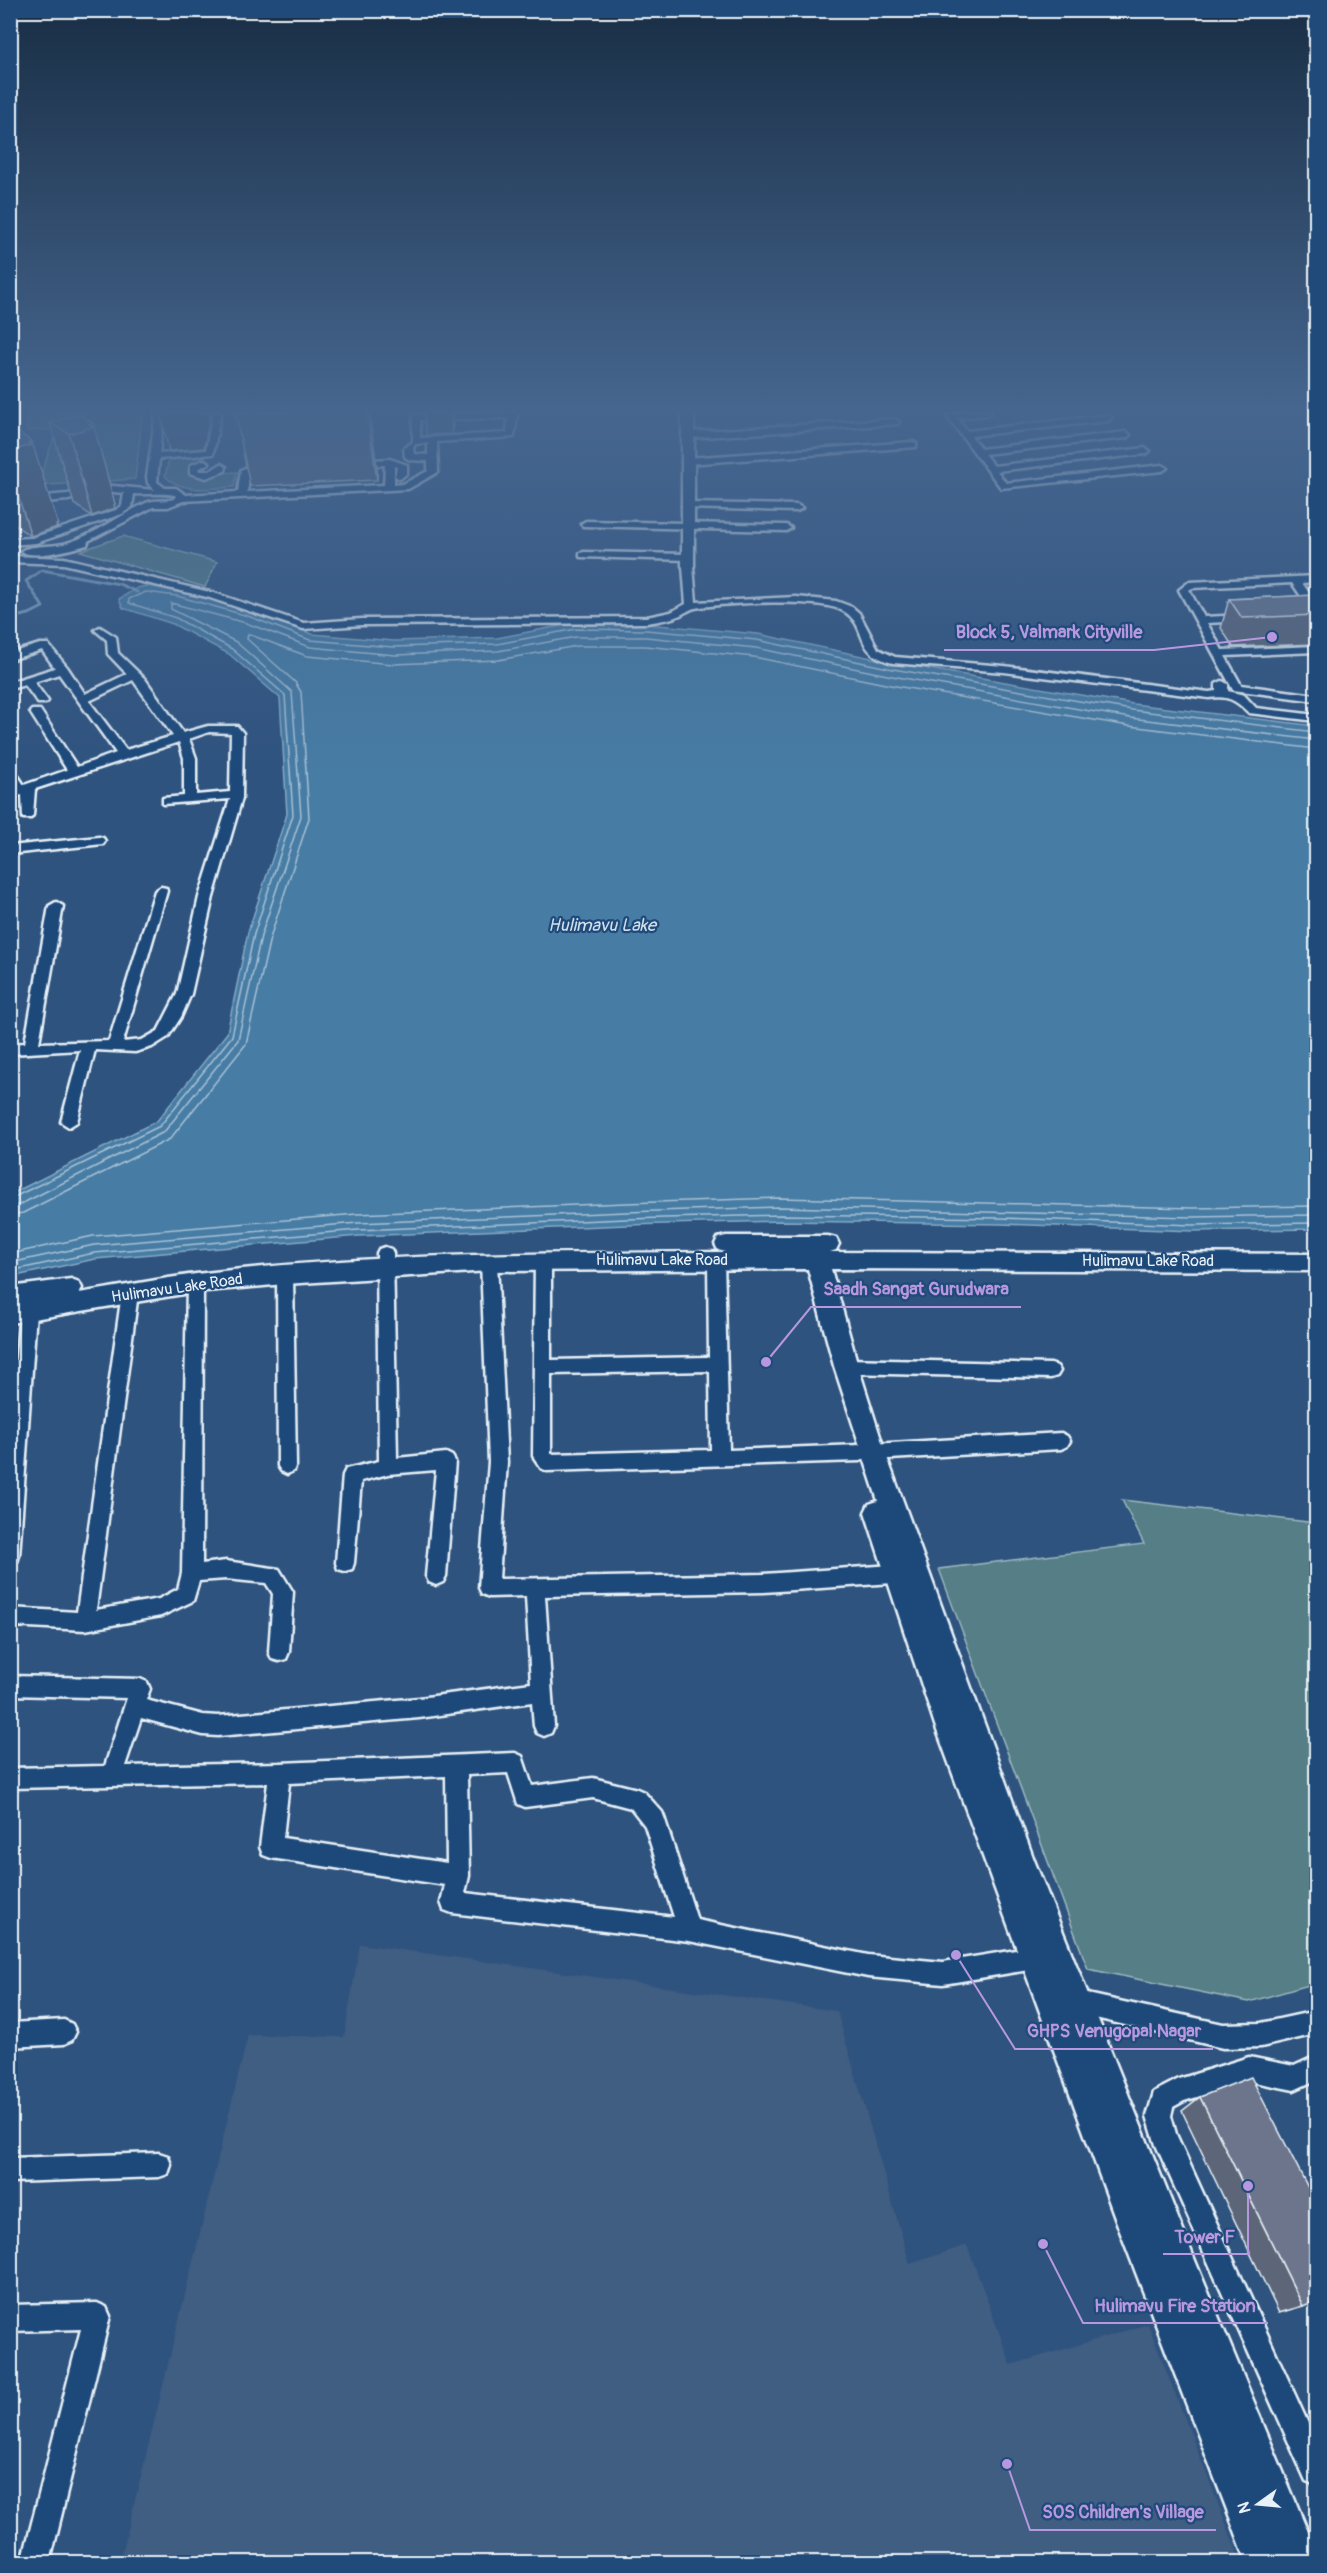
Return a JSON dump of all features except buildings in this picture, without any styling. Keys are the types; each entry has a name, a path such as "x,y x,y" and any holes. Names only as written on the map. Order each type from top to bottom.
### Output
{"main road":[{"name":"Hulimavu Lake Road","path":"20,1303 285,1275 385,1260 543,1245 1317,1262"},
{"name":"Hulimavu Lake Road","path":"20,1303 235,1264 385,1260 489,1262 716,1260 806,1252 1317,1247"},
{"path":"806,1252 846,1366 866,1453"},
{"path":"806,1252 866,1453 907,1573 1019,1860 1046,1956 1137,2231 1266,2562"},
{"path":"1046,1956 1074,2002 1302,2562"}],"street":[{"path":"10,542 33,541 59,532"},
{"path":"72,545 99,532"},
{"path":"10,550 42,551 91,542 114,532"},
{"path":"688,532 691,605"},
{"path":"584,555 688,561"},
{"path":"10,559 64,561 87,566 210,595 303,626 362,622 647,620 674,614 691,605 820,600 847,607 854,614 869,648 878,655 893,660 972,666 1209,695 1222,689 1240,698 1253,711 1317,718"},
{"path":"1317,579 1186,586 1184,590 1238,688 1317,698"},
{"path":"1295,580 1317,610"},
{"path":"1201,620 1259,617"},
{"path":"100,630 112,639 113,654 141,681 180,738 185,741 190,758 190,799"},
{"path":"10,657 44,646 63,669 123,755"},
{"path":"1217,653 1317,649"},
{"path":"10,686 63,669"},
{"path":"84,699 134,675"},
{"path":"27,680 74,772"},
{"path":"11,1050 89,1045 135,1047 147,1044 163,1034 174,1017 184,994 206,897 236,795 237,733 233,728 208,729 123,755 20,791"},
{"path":"10,773 20,791 27,815"},
{"path":"167,801 236,795"},
{"path":"10,850 99,841"},
{"path":"115,1046 161,891"},
{"path":"31,1048 56,906"},
{"path":"69,1122 89,1045"},
{"path":"385,1260 388,1466"},
{"path":"543,1260 542,1456 548,1463 866,1453 1061,1441"},
{"path":"716,1260 720,1457"},
{"path":"489,1262 498,1462 489,1588 764,1583 907,1573"},
{"path":"285,1275 287,1466"},
{"path":"10,1617 85,1621 161,1607 186,1595 192,1573 195,1283"},
{"path":"85,1621 130,1293"},
{"path":"10,1556 20,1303"},
{"path":"542,1366 718,1364"},
{"path":"846,1366 1051,1371"},
{"path":"345,1563 352,1475 388,1466 446,1461 436,1576"},
{"path":"192,1573 226,1570 272,1575 283,1592 279,1652"},
{"path":"535,1587 544,1726"},
{"path":"10,1685 140,1689 112,1775"},
{"path":"135,1707 203,1725 218,1726 419,1708 542,1691"},
{"path":"10,1778 280,1773 515,1763 525,1797 593,1788 637,1799 654,1820 689,1930"},
{"path":"456,1765 458,1876 452,1902 689,1930 868,1966 943,1972 1046,1956"},
{"path":"280,1773 271,1847 458,1876"},
{"path":"1074,2002 1223,2036 1261,2035 1317,2023"},
{"path":"10,2035 64,2032"},
{"path":"1317,2068 1294,2078 1249,2068 1170,2095 1162,2100 1159,2116 1165,2136 1317,2471"},
{"path":"10,2170 159,2165"},
{"path":"10,2318 97,2316 36,2562"}],"shaded area":[{"path":"360,1944 837,2011 910,2264 967,2245 1011,2365 1148,2324 1241,2562 120,2562 248,2035 344,2037"}],"green space":[{"path":"123,536 217,562 205,587 80,551"},
{"path":"1122,1500 1316,1523 1316,1983 1249,2002 1088,1969 939,1569 1144,1544"}],"water":[{"name":"Hulimavu Lake","path":"146,586 178,590 250,611 312,634 394,641 497,638 575,623 646,624 758,634 895,663 1133,704 1316,726 1316,1229 1193,1231 1001,1224 780,1221 627,1225 359,1236 95,1259 11,1277 11,1194 157,1121 227,1033 248,932 287,814 280,698 229,654 173,624 123,608 119,599 137,588"}],"waterway":[{"path":"10,618 29,614 43,607 26,581 42,570 119,584 137,592"}],"place":[{"name":"Block 5, Valmark Cityville","path":"1272,637"},
{"name":"Saadh Sangat Gurudwara","path":"766,1362"},
{"name":"GHPS Venugopal Nagar","path":"956,1955"},
{"name":"Tower F","path":"1248,2186"},
{"name":"Hulimavu Fire Station","path":"1043,2244"},
{"name":"SOS Children's Village","path":"1007,2464"}]}
